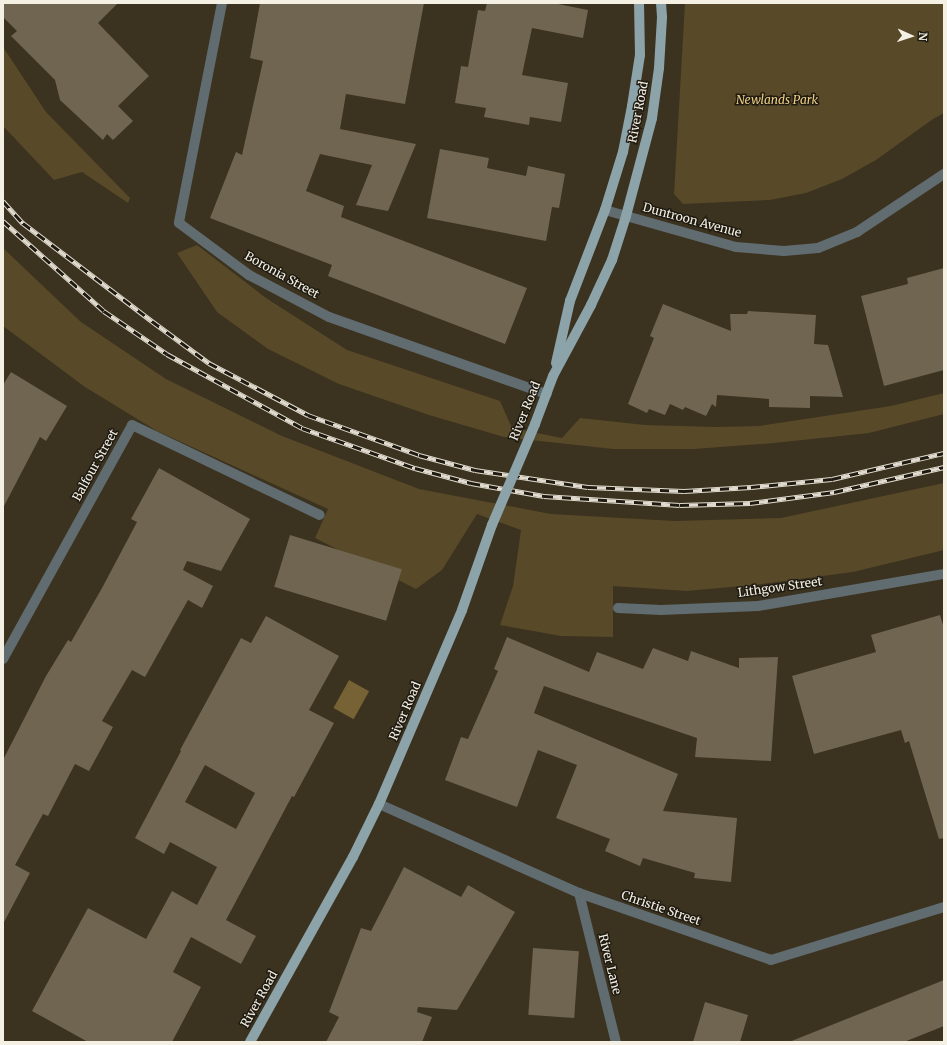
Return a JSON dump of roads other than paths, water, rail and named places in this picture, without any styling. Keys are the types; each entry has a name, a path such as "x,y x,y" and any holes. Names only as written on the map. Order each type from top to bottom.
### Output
{"main road":[{"name":"River Road","path":"250,1042 353,858 379,804 462,610 492,525 547,394 553,376 570,301 605,210 622,152 632,106 640,55 639,3"},
{"name":"River Road","path":"553,376 591,305 612,260 626,216 652,118 659,68 662,17 661,3"}],"street":[{"name":"Boronia Street","path":"222,3 179,223 249,275 329,317 547,394"},
{"name":"Duntroon Avenue","path":"605,210 736,247 784,251 818,248 857,232 944,174"},
{"name":"Balfour Street","path":"3,659 132,425 320,515"},
{"name":"Lithgow Street","path":"618,608 661,610 758,606 944,574"},
{"name":"Christie Street","path":"379,804 579,893 771,960 944,908"},
{"name":"River Lane","path":"579,893 616,1042"}],"railway":[{"path":"3,201 23,223 209,363 308,415 419,455 475,470 588,487 684,491 751,487 832,479 944,453"},
{"path":"3,221 104,311 167,354 302,428 415,468 471,483 544,496 680,505 750,503 834,492 944,467"}],"park label":[{"name":"Newlands Park","path":"777,100"}]}
